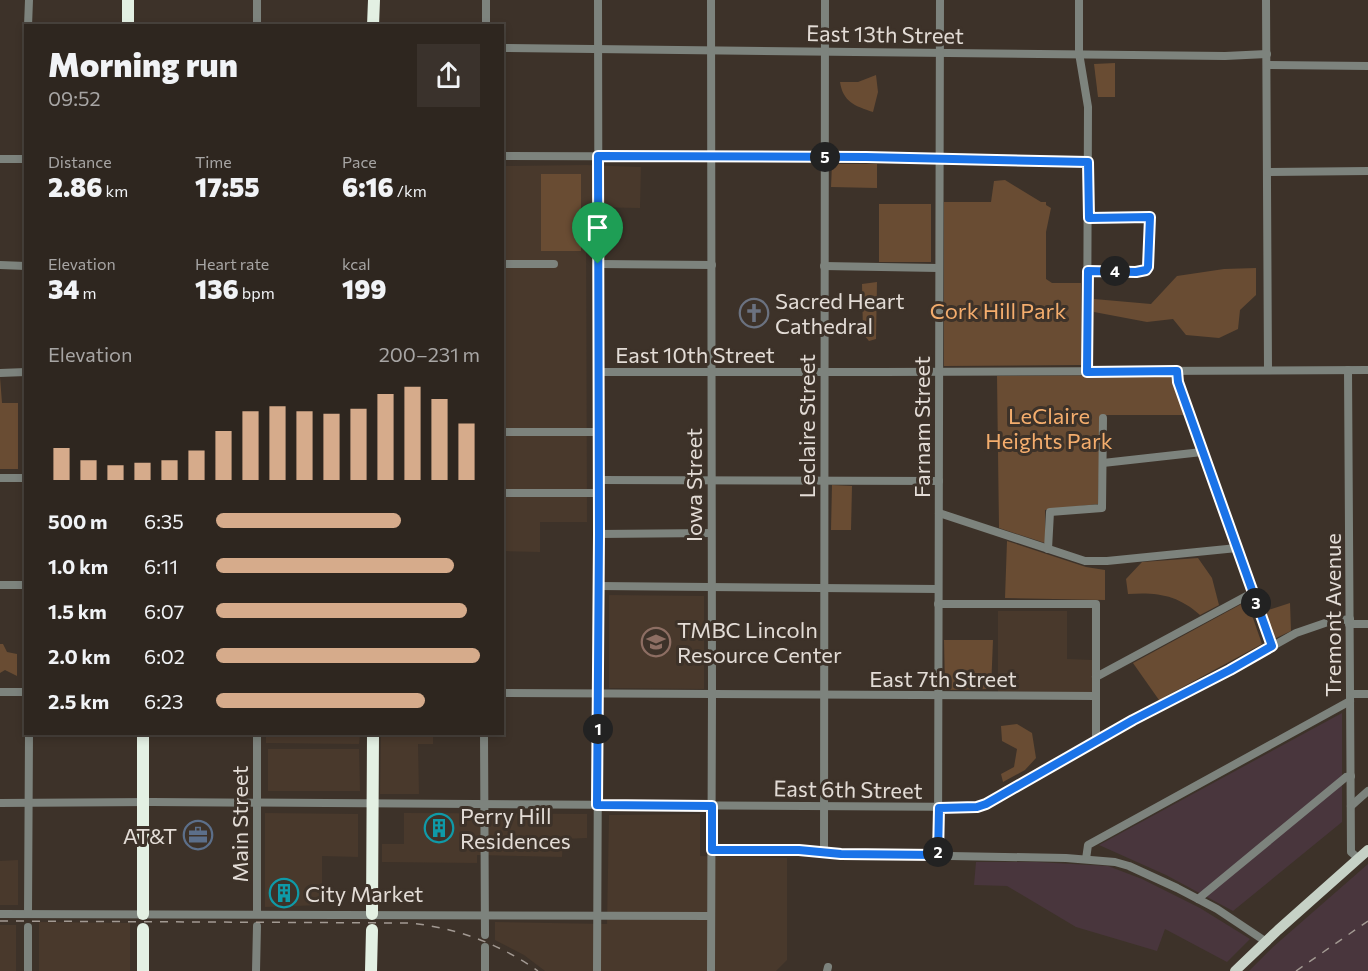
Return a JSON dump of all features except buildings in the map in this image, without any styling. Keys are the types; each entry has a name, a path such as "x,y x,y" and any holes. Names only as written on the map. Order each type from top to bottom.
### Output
{"highway":[{"path":"128,0 128,24"},
{"path":"374,0 374,24"},
{"path":"143,735 143,914"},
{"path":"372,914 373,735"},
{"path":"143,929 143,971"},
{"path":"371,971 372,930"}],"main road":[{"path":"1235,971 1265,941 1368,850"}],"street":[{"path":"28,24 29,0"},
{"path":"257,0 257,24"},
{"path":"486,0 486,24"},
{"path":"597,971 598,0"},
{"name":"Iowa Street","path":"711,0 711,971"},
{"name":"Leclaire Street","path":"824,852 825,0"},
{"name":"Farnam Street","path":"938,855 940,0"},
{"path":"1079,0 1079,53 1088,107 1087,372"},
{"path":"1266,0 1268,370"},
{"name":"East 13th Street","path":"504,48 1267,54"},
{"path":"1267,65 1368,66"},
{"path":"504,156 939,158 1088,162"},
{"path":"0,159 24,159"},
{"path":"1267,172 1368,171"},
{"path":"1088,271 1136,272 1146,270 1150,217 1089,218"},
{"path":"504,264 554,264"},
{"path":"598,264 712,265"},
{"path":"0,266 24,266"},
{"path":"824,266 938,268"},
{"name":"Tremont Avenue","path":"1348,370 1351,852 1358,858"},
{"name":"East 10th Street","path":"598,372 1368,370"},
{"path":"1177,371 1178,382 1202,452 1272,646"},
{"path":"0,373 24,372"},
{"path":"1048,549 1050,512 1102,508 1103,418"},
{"path":"504,432 598,432"},
{"path":"1103,463 1202,452"},
{"path":"0,478 24,478"},
{"path":"599,480 939,481"},
{"path":"504,493 599,493"},
{"path":"939,513 1085,561 1107,561 1237,548"},
{"path":"599,534 711,533"},
{"path":"0,585 24,585"},
{"path":"599,586 938,589"},
{"path":"1096,677 1252,593"},
{"path":"938,604 1096,604 1096,742"},
{"name":"East 6th Street","path":"0,803 977,807 1303,630 1328,622 1368,624"},
{"path":"0,692 24,692"},
{"name":"East 7th Street","path":"504,693 1096,696"},
{"path":"1086,859 1088,845 1350,698 1368,694"},
{"path":"28,914 29,735"},
{"name":"Main Street","path":"256,735 257,914"},
{"path":"484,735 485,935"},
{"path":"1198,899 1346,777 1351,776"},
{"path":"1351,806 1368,791"},
{"path":"712,850 799,850 841,854 1086,859 1129,866 1198,899 1250,929 1265,941"},
{"path":"0,914 711,916"},
{"path":"256,971 257,926"},
{"path":"28,927 28,971"},
{"path":"485,947 485,971"}],"shaded area":[{"path":"504,166 641,167 640,208 586,207 587,522 540,522 540,552 504,551"},
{"name":"TMBC Lincoln Resource Center","path":"609,595 704,596 704,689 609,688"},
{"path":"998,611 1067,611 1067,659 1092,660 1092,693 998,692"},
{"path":"1342,713 1342,822 1233,911 1166,875 1099,845"},
{"path":"266,735 360,735 359,744 266,743"},
{"path":"381,735 433,735 433,744 418,744 419,794 380,794"},
{"path":"268,749 359,749 360,791 268,791"},
{"path":"265,813 358,814 358,857 322,856 322,905 265,907"},
{"path":"404,813 587,814 587,838 563,839 562,857 477,855 477,863 382,862 382,844 404,844"},
{"path":"700,814 700,856 787,858 787,960 776,971 545,971 524,955 495,940 495,922 607,924 609,815"},
{"path":"18,860 18,905 0,905 0,861"},
{"path":"976,862 1037,862 1108,866 1142,879 1200,908 1250,939 1227,962 1165,929 1157,951 1076,927 1007,886 974,885"},
{"path":"1368,864 1368,971 1249,971 1273,947"},
{"path":"39,922 130,923 130,971 39,971"},
{"path":"0,925 16,925 16,971 0,971"}],"green space":[{"path":"1115,63 1115,97 1098,97 1094,64"},
{"path":"876,75 878,92 873,112 847,99 840,82 858,82"},
{"path":"832,164 877,164 877,188 831,187"},
{"path":"541,174 581,174 581,251 541,251"},
{"name":"Cork Hill Park","path":"1005,180 1041,202 1046,202 1046,205 1051,208 1046,232 1046,279 1052,283 1081,283 1081,365 944,366 944,202 991,202 994,181"},
{"name":"Cork Hill Park","path":"879,204 931,204 931,262 879,262"},
{"path":"1256,268 1256,295 1240,310 1238,329 1219,338 1186,335 1173,319 1147,322 1094,312 1094,299 1151,304 1177,276 1224,269"},
{"path":"877,282 876,339 869,341 863,334 862,284"},
{"name":"LeClaire Heights Park","path":"1170,375 1184,415 1101,415 1098,504 1045,510 1045,543 999,528 997,376"},
{"path":"0,377 2,403 18,403 18,469 0,469"},
{"path":"832,485 852,486 851,530 831,530"},
{"path":"1007,541 1086,567 1105,570 1105,600 1005,598"},
{"path":"1198,558 1212,578 1219,605 1200,615 1184,603 1167,596 1128,594 1126,579 1142,562"},
{"path":"1247,601 1262,644 1159,700 1133,663"},
{"path":"1290,603 1291,631 1274,639 1265,611"},
{"path":"944,640 993,640 991,689 945,690"},
{"path":"0,644 3,644 7,652 17,654 17,676 5,670 0,673"},
{"path":"1017,724 1032,733 1036,758 1025,770 1003,782 1001,774 1014,767 1017,749 1002,741 1001,726"}],"railway":[{"path":"0,921 408,923 443,928 476,938 493,945 538,971"},
{"path":"1296,971 1368,921"}],"place":[{"name":"Sacred Heart Cathedral","path":"754,313"},
{"name":"TMBC Lincoln Resource Center","path":"656,642"},
{"name":"Perry Hill Residences","path":"439,828"},
{"name":"AT&T","path":"198,835"},
{"name":"City Market","path":"284,893"}],"route":[{"path":"598,156 866,157 1088,162 1089,218 1139,219 1150,217 1146,270 1136,272 1088,271 1087,372 1177,371 1178,382 1202,452 1272,646 1133,720 986,804 977,807 939,808 938,855 841,854 799,850 712,850 712,806 597,805 598,264 598,156"}]}
